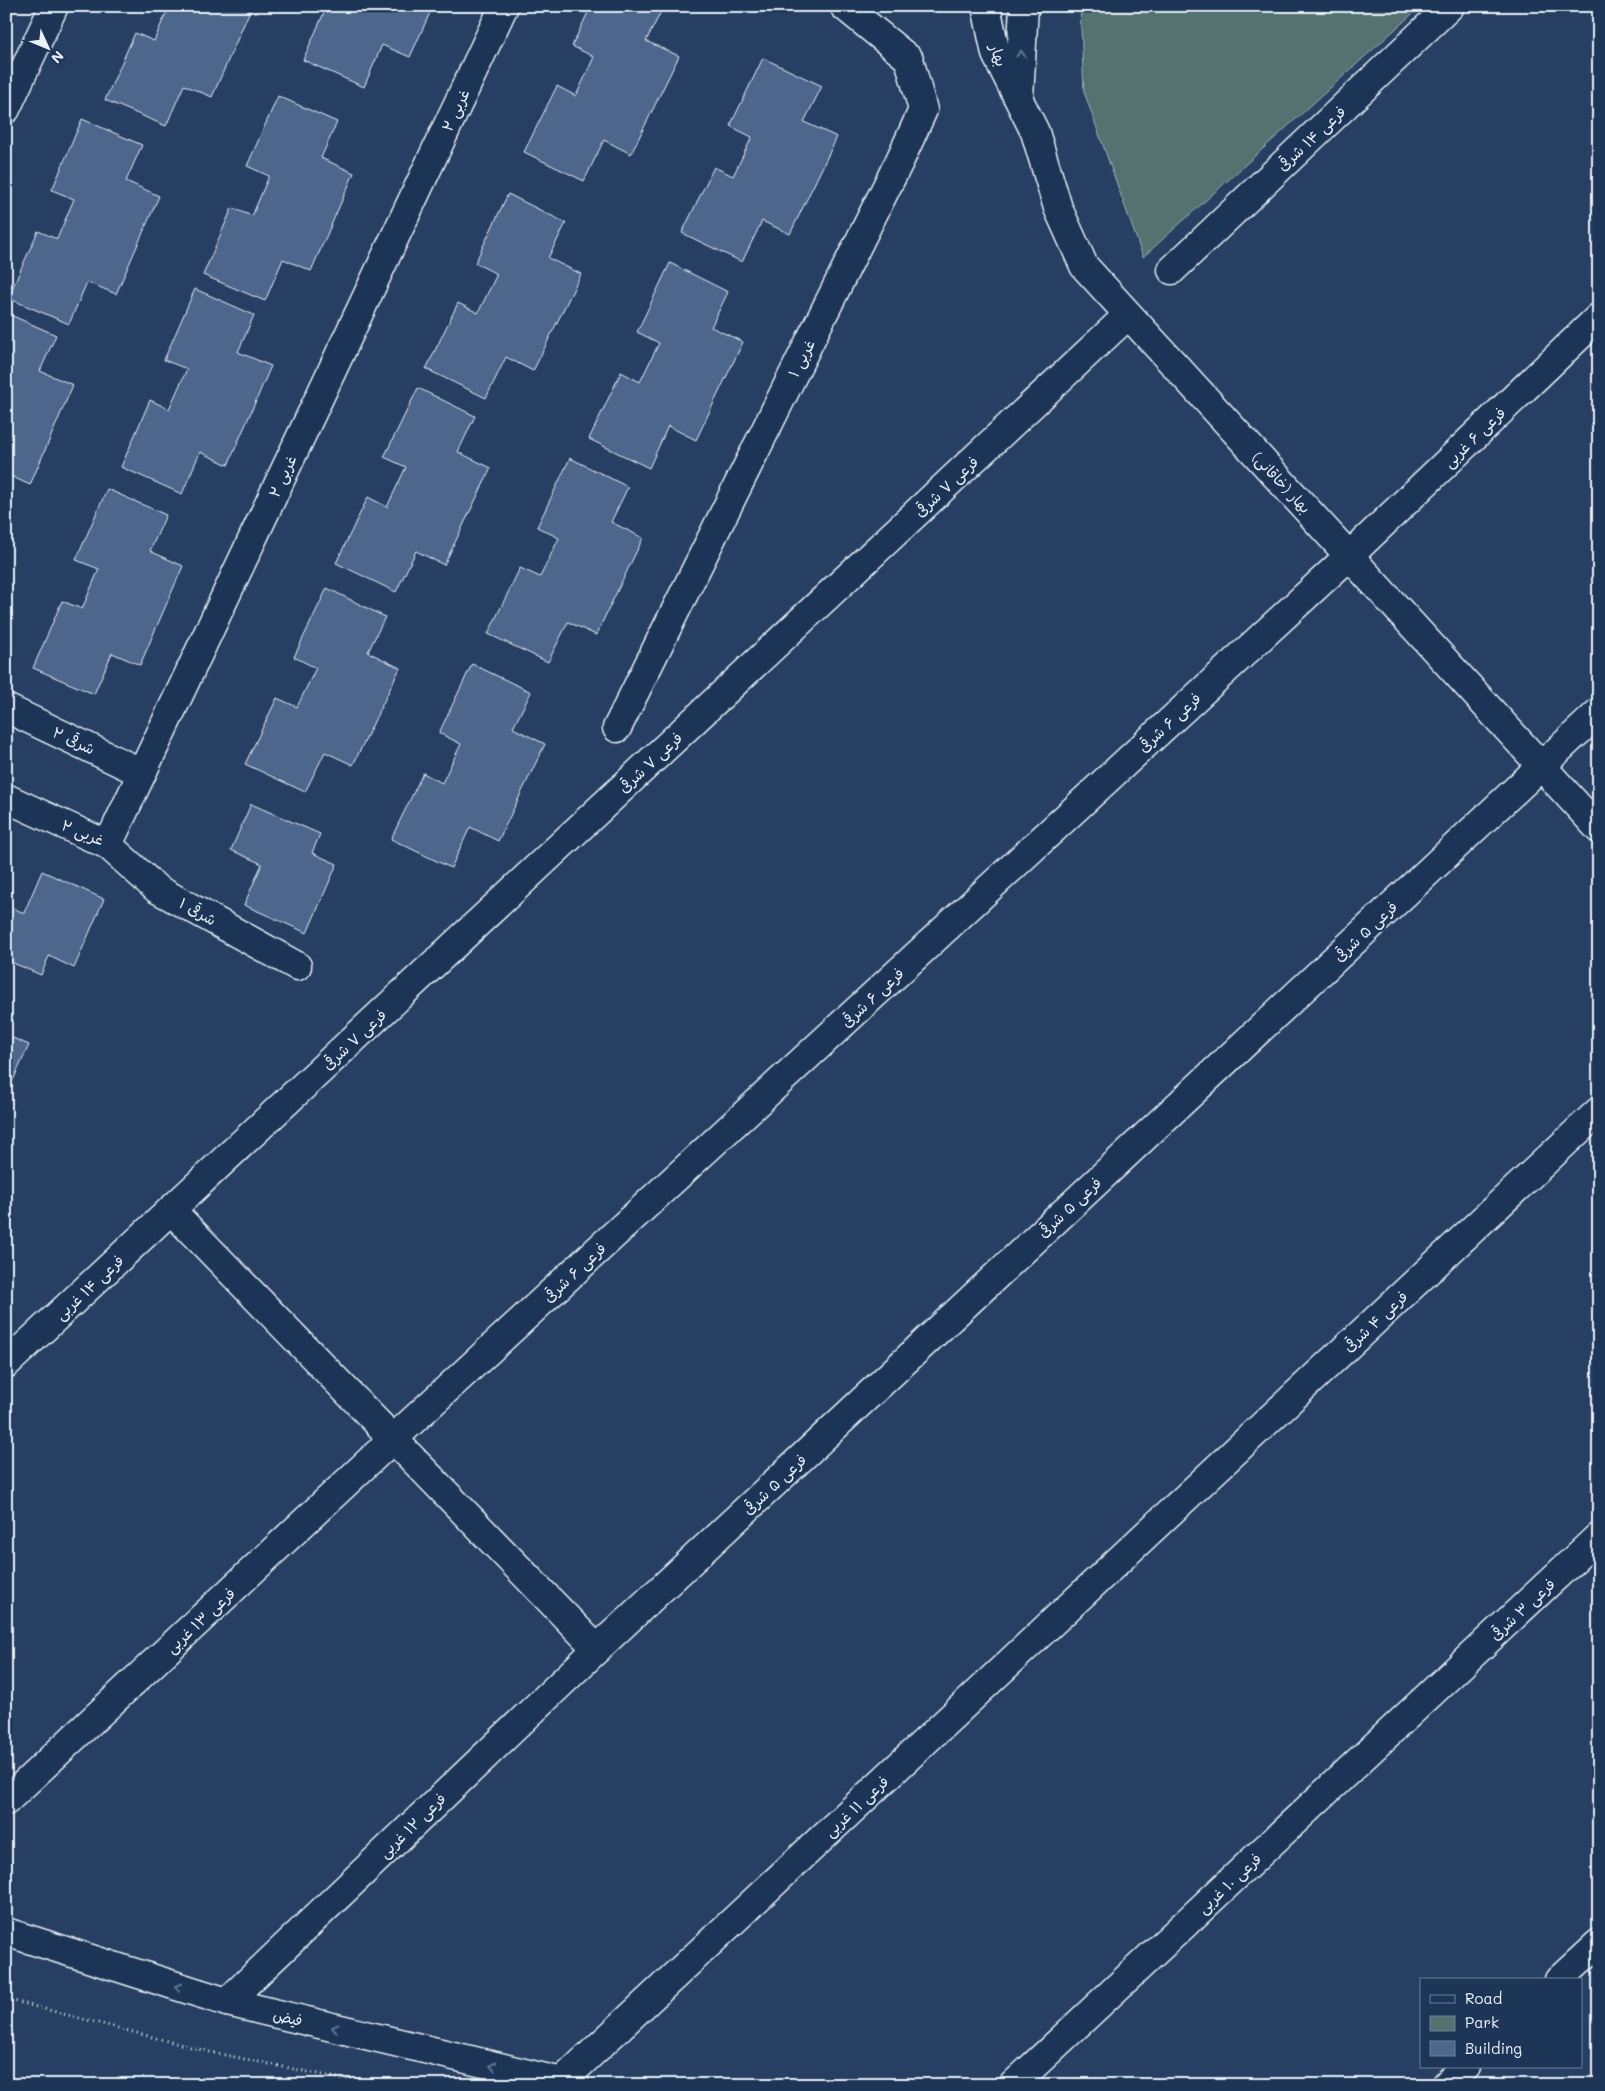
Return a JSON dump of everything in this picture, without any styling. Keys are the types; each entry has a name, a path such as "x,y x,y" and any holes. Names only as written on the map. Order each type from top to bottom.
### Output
{"street":[{"path":"6,109 54,6"},
{"name":"۲ غربی","path":"6,798 108,845 504,6"},
{"name":"۱ غربی","path":"617,728 896,169 923,110 909,59 844,6"},
{"name":"بهار","path":"986,6 996,54 1019,102"},
{"path":"1019,102 1024,6"},
{"name":"فرعی ۱۴ شرقی","path":"1172,270 1450,6"},
{"name":"بهار (خاقانی)","path":"1019,102 1035,132 1058,208 1084,266 1599,829"},
{"name":"فرعی ۷ شرقی","path":"171,1210 1128,315"},
{"name":"فرعی ۶ غربی","path":"1349,556 1599,317"},
{"name":"فرعی ۶ شرقی","path":"394,1438 1349,556"},
{"name":"۲ شرقی","path":"6,708 142,773"},
{"name":"فرعی ۵ شرقی","path":"597,1649 1599,712"},
{"name":"۱ شرقی","path":"108,845 157,889 297,966"},
{"name":"فرعی ۴ شرقی","path":"1152,1530 1599,1111"},
{"path":"171,1210 597,1649"},
{"name":"فرعی ۱۴ غربی","path":"6,1364 171,1210"},
{"name":"فرعی ۱۳ غربی","path":"6,1801 394,1438"},
{"name":"فرعی ۱۱ غربی","path":"568,2083 1152,1530"},
{"name":"فرعی ۳ شرقی","path":"1444,1681 1599,1536"},
{"name":"فرعی ۱۲ غربی","path":"227,2002 597,1649"},
{"name":"فرعی ۱۰ غربی","path":"1013,2085 1444,1681"},
{"name":"فیض","path":"6,1932 227,2002 568,2083"},
{"path":"1561,1978 1599,1943"},
{"path":"1446,2085 1464,2068"}],"path":[{"path":"6,1999 210,2052 372,2085"}],"green space":[{"path":"1080,6 1421,6 1143,257 1084,92"}],"building":[{"path":"169,6 252,6 212,97 184,85 166,126 105,100 135,33 154,41"},
{"path":"327,6 433,6 410,57 382,45 364,87 303,60"},
{"path":"591,6 664,6 646,41 679,56 631,154 604,140 584,181 524,152 557,86 576,96 594,57 572,46"},
{"path":"763,58 822,86 804,122 837,137 790,234 762,221 742,262 682,233 714,167 733,176 752,137 730,126"},
{"path":"278,96 337,122 321,158 354,173 311,271 283,259 265,301 203,275 232,208 252,216 269,176 247,166"},
{"path":"82,119 142,145 126,181 159,196 116,294 87,282 69,324 8,298 38,231 57,239 74,199 52,190"},
{"path":"508,194 566,223 548,258 581,274 533,371 506,357 486,398 426,369 458,303 478,313 497,274 475,263"},
{"path":"670,263 728,292 711,327 743,342 696,440 668,426 649,468 589,439 621,372 640,382 659,343 637,332"},
{"path":"195,289 254,315 238,352 271,366 228,465 200,452 182,494 121,467 150,400 169,409 187,369 164,360"},
{"path":"6,313 56,335 40,371 73,385 30,485 6,474"},
{"path":"418,388 475,416 458,452 491,468 444,565 416,551 396,592 336,563 368,497 387,507 406,467 384,457"},
{"path":"570,458 628,487 611,522 643,538 596,635 568,622 548,662 488,634 520,568 540,577 559,538 537,527"},
{"path":"107,489 166,515 150,551 183,566 140,665 112,653 94,694 33,668 62,601 82,609 99,569 76,560"},
{"path":"327,588 385,617 368,652 400,668 353,765 325,752 305,792 245,764 277,698 297,707 316,668 294,657"},
{"path":"472,664 531,692 513,728 545,744 498,841 470,827 451,868 391,839 423,773 442,783 461,744 439,733"},
{"path":"251,804 320,834 312,853 337,864 307,933 244,905 262,864 231,850"},
{"path":"42,871 104,899 74,968 49,956 41,975 6,960 6,905 24,913"},
{"path":"6,1035 29,1045 6,1096"}]}
